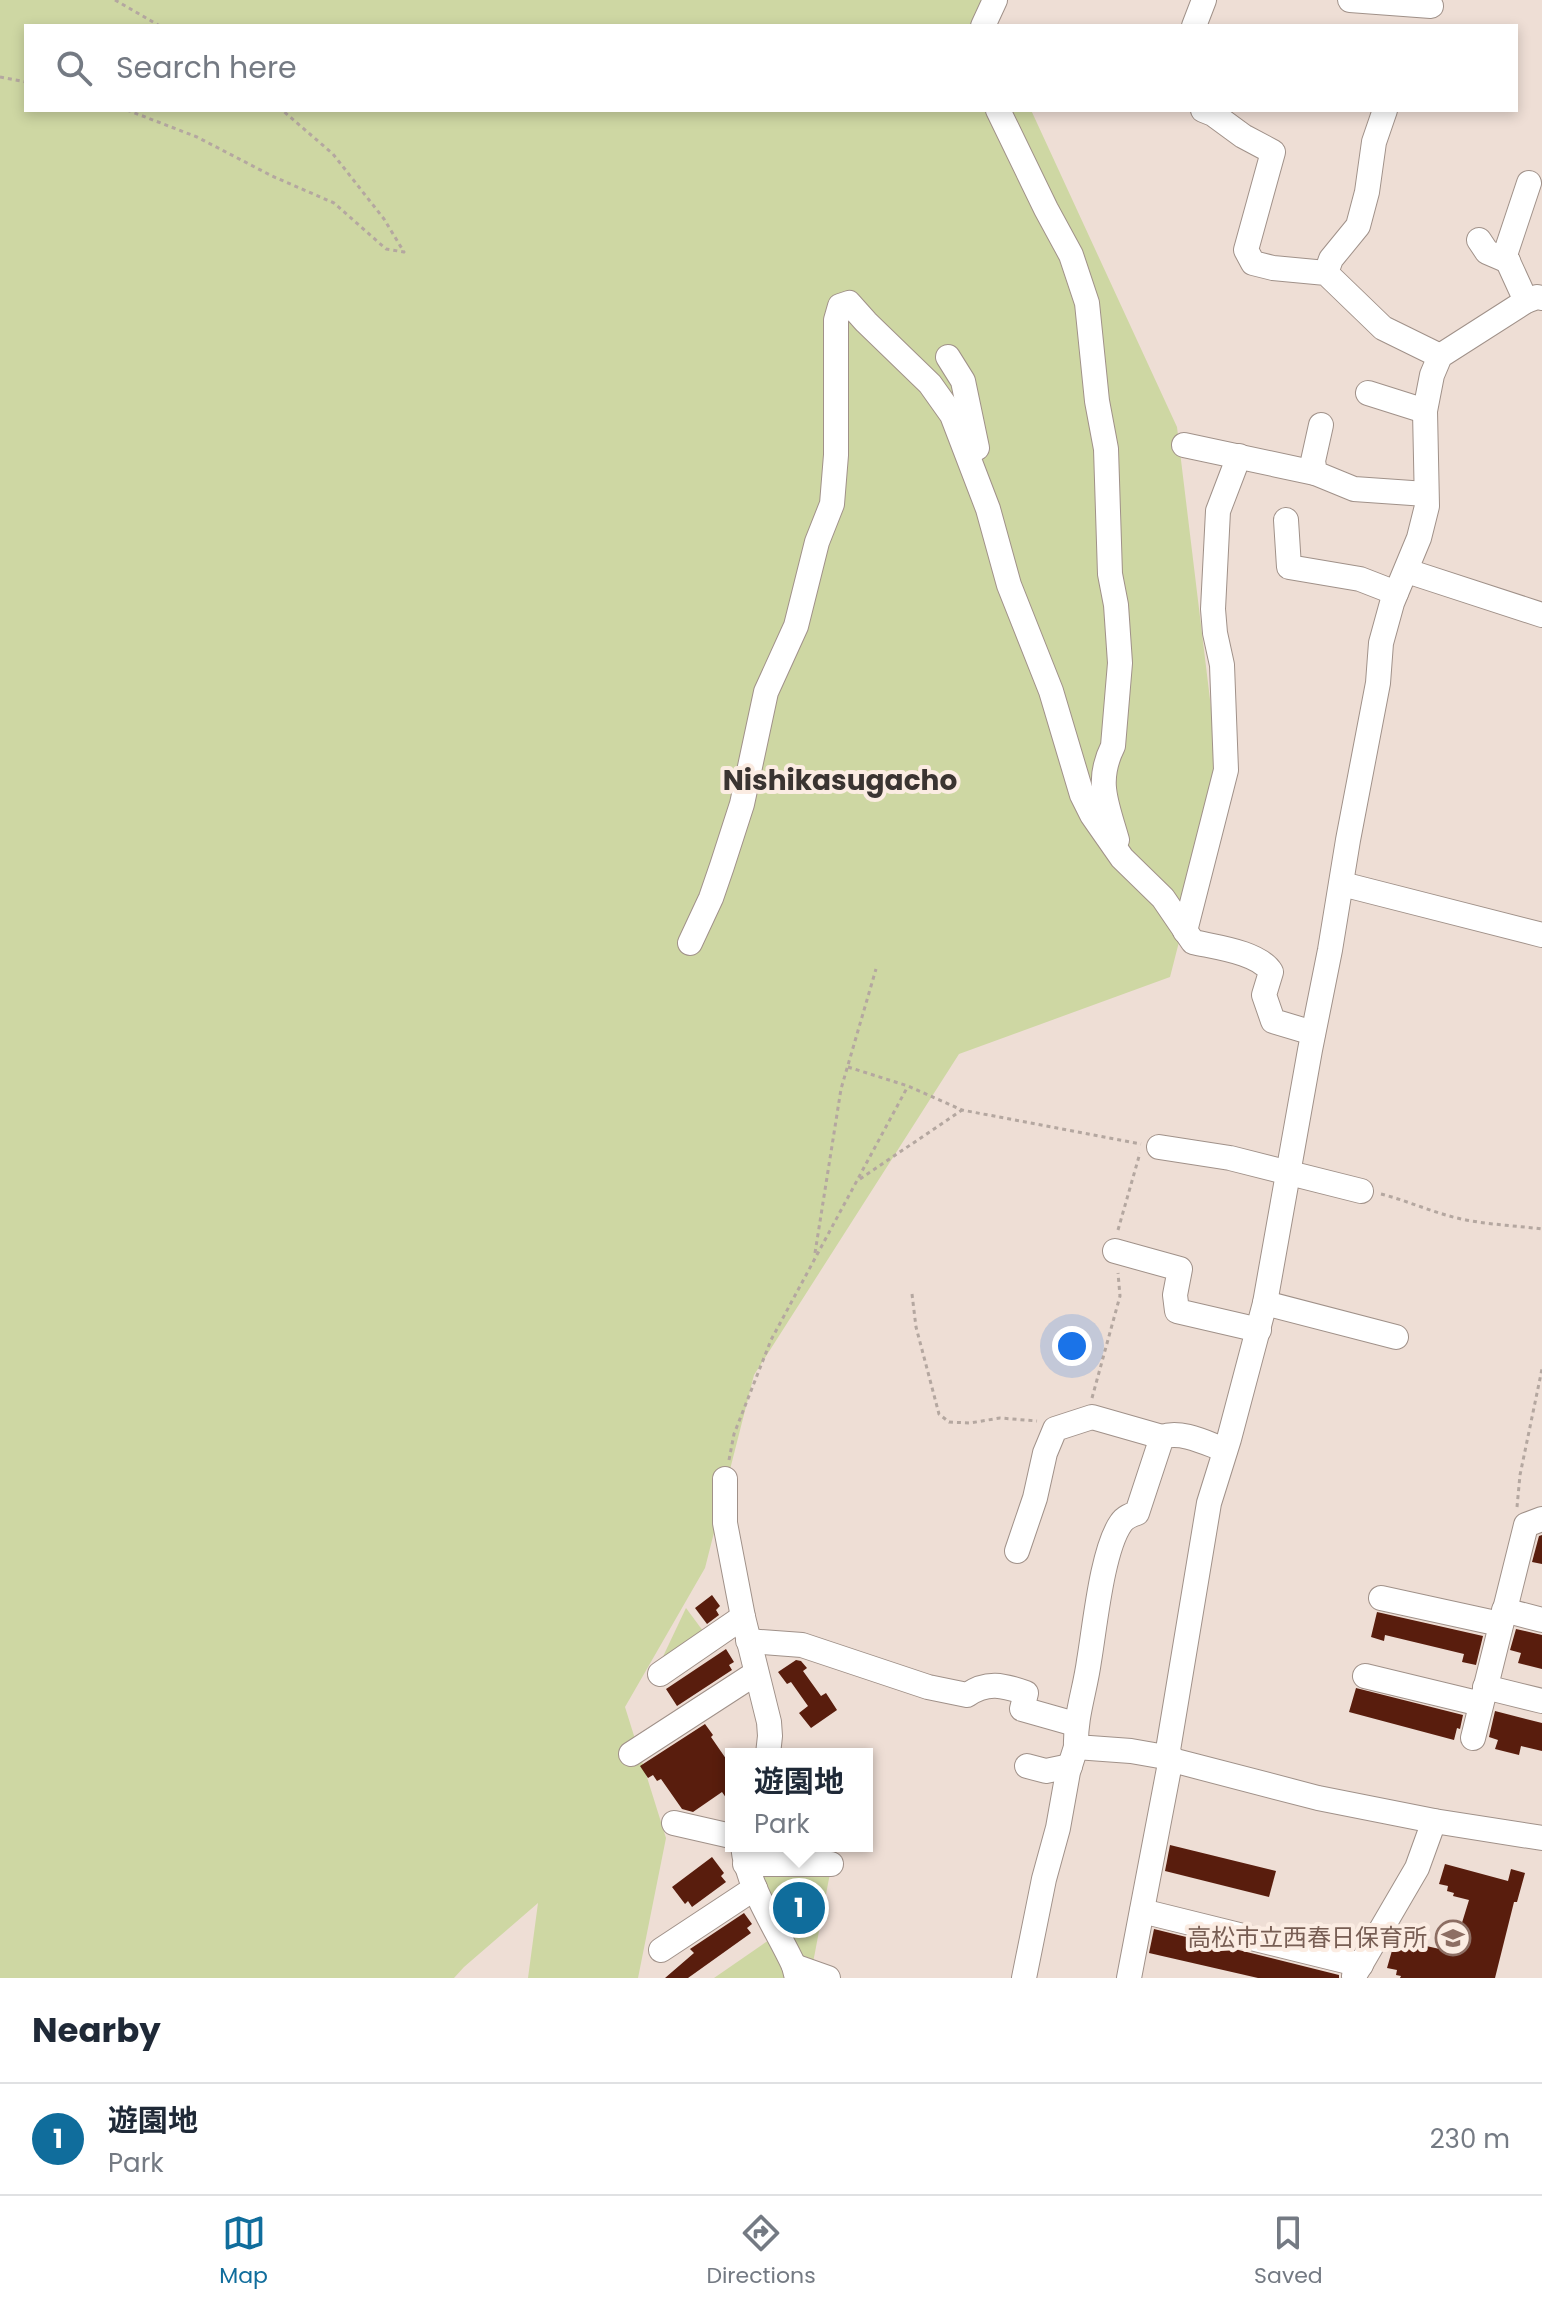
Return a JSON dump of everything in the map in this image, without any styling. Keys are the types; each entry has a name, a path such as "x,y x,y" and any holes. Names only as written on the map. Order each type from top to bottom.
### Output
{"street":[{"path":"984,24 995,0"},
{"path":"1195,24 1204,0"},
{"path":"1350,0 1428,11"},
{"path":"999,112 1071,255 1087,303 1097,401 1106,449 1110,574 1116,605 1120,663 1113,746 1107,758 1102,786 1122,858"},
{"path":"1206,112 1273,152 1246,250 1253,263 1326,273 1383,328 1440,356"},
{"path":"1326,273 1331,259 1358,226 1367,192 1374,142 1384,112"},
{"path":"1129,1978 1171,1758 1168,1750 1209,1503 1267,1294 1378,683 1381,643 1425,519 1425,411 1432,375 1440,356 1534,300 1505,255 1529,183"},
{"path":"1479,240 1487,252 1508,261"},
{"path":"690,943 711,898 726,853 754,755 766,692 796,626 817,542 832,504 836,455 836,320 840,306 849,303 930,384 952,415 987,506 1009,585 1051,691 1082,795 1092,815 1122,858 1163,898 1193,942 1231,950 1266,964 1271,972 1264,995 1273,1021 1313,1033"},
{"path":"948,357 963,381 987,506"},
{"path":"1368,393 1425,411"},
{"path":"1315,473 1313,461 1321,425"},
{"path":"1184,445 1315,473 1354,489 1426,494"},
{"path":"1185,931 1226,770 1222,665 1213,609 1218,511 1239,456"},
{"path":"1286,520 1289,567 1360,579 1401,582 1542,615"},
{"path":"1342,884 1542,935"},
{"path":"1151,1145 1230,1158 1361,1191"},
{"path":"1115,1251 1180,1269 1175,1295 1177,1311 1259,1330"},
{"path":"1267,1294 1354,1335 1396,1337"},
{"path":"1017,1551 1035,1498 1045,1453 1055,1429 1092,1417 1162,1437 1170,1434 1186,1436 1225,1450"},
{"path":"1024,1978 1058,1828 1096,1612 1111,1546 1120,1524 1137,1513 1162,1437"},
{"path":"725,1479 725,1523 769,1722 769,1748"},
{"path":"1473,1738 1526,1525 1542,1519"},
{"path":"1381,1598 1502,1617 1542,1620"},
{"path":"660,1674 746,1629 928,1687 967,1695 981,1685 1009,1687 1026,1693 1022,1709 1074,1745 1171,1758 1318,1798 1542,1838"},
{"path":"631,1754 756,1673"},
{"path":"1365,1676 1542,1701"},
{"path":"1027,1766 1046,1771 1074,1745"},
{"path":"1142,1911 1357,1971 1417,1868 1434,1821"},
{"path":"674,1823 725,1835"},
{"path":"828,1978 796,1972 755,1888 752,1855 831,1864"},
{"path":"661,1950 755,1888"}],"path":[{"path":"115,0 157,24"},
{"path":"0,77 24,82"},
{"path":"132,112 197,137 272,176 334,203 386,249 404,252 384,219 333,154 284,112"},
{"path":"815,1257 841,1089 876,969"},
{"path":"848,1067 908,1086 962,1110 1151,1145 1124,1205 1114,1244 1120,1296 1090,1406 1092,1417"},
{"path":"725,1479 734,1434 771,1340 908,1086"},
{"path":"858,1181 962,1110"},
{"path":"1361,1191 1472,1221 1542,1229"},
{"path":"912,1294 916,1327 939,1414 949,1422 970,1423 1000,1418 1037,1421 1055,1429"},
{"path":"1517,1516 1520,1475 1542,1369"}],"green space":[{"path":"0,0 981,0 991,24 24,24 24,112 1032,112 1177,427 1220,782 1170,977 959,1054 754,1375 705,1568 625,1707 666,1838 638,1978 528,1978 538,1903 454,1978 0,1978"},
{"path":"686,1608 706,1635 659,1665"},
{"path":"757,1868 831,1868 812,1968 802,1965"},
{"path":"769,1940 789,1978 714,1978"}],"building":[{"path":"1542,1535 1542,1564 1532,1562 1539,1536"},
{"path":"712,1595 720,1606 716,1610 719,1615 707,1624 695,1608"},
{"path":"1377,1612 1483,1636 1476,1665 1462,1662 1464,1654 1385,1635 1384,1641 1371,1637"},
{"path":"1516,1629 1542,1635 1542,1669 1518,1663 1521,1653 1510,1650"},
{"path":"726,1649 734,1662 729,1665 732,1670 677,1706 666,1689"},
{"path":"796,1660 807,1668 803,1671 821,1696 826,1693 837,1710 811,1728 799,1713 808,1706 791,1682 787,1684 778,1672"},
{"path":"1356,1688 1463,1715 1460,1729 1457,1728 1454,1740 1349,1712"},
{"path":"1495,1711 1542,1723 1542,1751 1521,1746 1519,1755 1495,1749 1498,1740 1489,1737"},
{"path":"705,1724 725,1757 725,1796 722,1792 693,1812 682,1809 661,1779 657,1781 653,1775 648,1778 640,1766"},
{"path":"1170,1845 1276,1871 1269,1897 1165,1871"},
{"path":"712,1857 724,1873 721,1876 726,1882 692,1907 688,1901 685,1904 672,1887"},
{"name":"高松市立西春日保育所","path":"1445,1864 1508,1881 1511,1869 1525,1873 1517,1902 1514,1902 1495,1978 1400,1978 1396,1975 1397,1970 1387,1968 1393,1947 1402,1949 1404,1941 1453,1952 1469,1900 1453,1896 1454,1893 1447,1891 1448,1886 1439,1884"},
{"path":"744,1913 752,1924 747,1928 751,1933 688,1978 665,1978 694,1953 690,1949"},
{"path":"1154,1929 1339,1975 1339,1978 1258,1978 1149,1953"}],"place":[{"name":"遊園地","path":"799,1908"},
{"name":"高松市立西春日保育所","path":"1453,1938"}],"district":[{"name":"Nishikasugacho","path":"840,780"}]}
